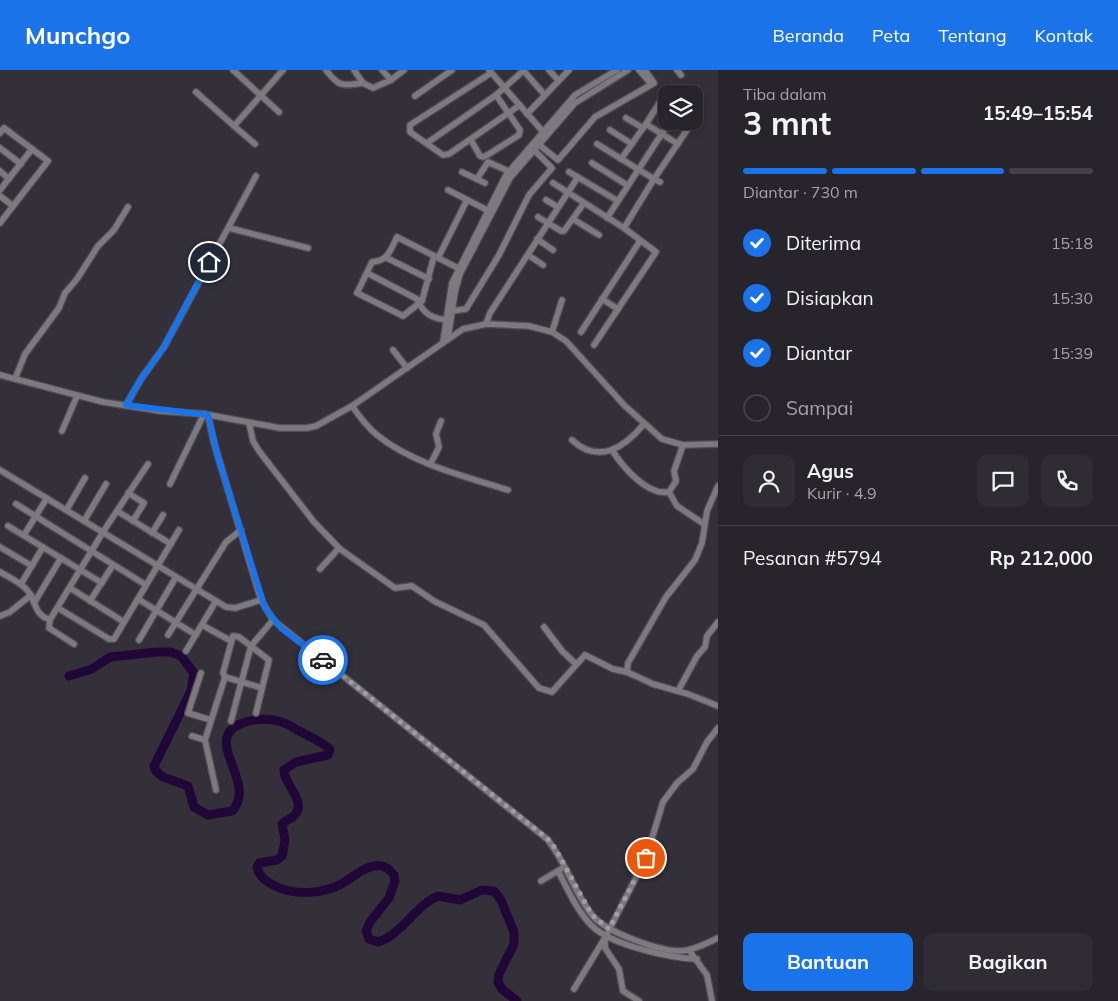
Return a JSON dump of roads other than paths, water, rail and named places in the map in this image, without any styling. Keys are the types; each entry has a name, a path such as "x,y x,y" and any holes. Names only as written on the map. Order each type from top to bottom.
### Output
{"street":[{"path":"233,70 279,112"},
{"path":"234,126 283,70"},
{"path":"326,70 338,84 345,85 363,82"},
{"path":"354,70 363,82 375,88 391,80 404,70"},
{"path":"382,70 391,80"},
{"path":"415,96 452,70"},
{"path":"427,143 496,95 523,70 544,94"},
{"path":"549,70 558,80"},
{"path":"527,114 544,94 569,70"},
{"path":"546,135 575,95 617,70"},
{"path":"446,340 449,294 458,268 508,171 582,97 628,70"},
{"path":"639,70 651,84"},
{"path":"538,143 558,160 595,117 655,82 645,70"},
{"path":"520,105 471,140 446,155 410,132 410,125 490,71 520,105 527,114 546,135"},
{"path":"196,92 255,144"},
{"path":"471,140 480,156 484,157 519,135 520,130 496,95"},
{"path":"621,159 658,105"},
{"path":"626,118 662,133 678,144"},
{"path":"0,133 4,128 48,161 0,223"},
{"path":"610,130 632,144"},
{"path":"607,218 664,130"},
{"path":"624,228 687,130"},
{"path":"448,320 452,311 460,274 505,186 538,143"},
{"path":"597,144 637,170 660,182"},
{"path":"0,148 21,164"},
{"path":"0,190 32,149"},
{"path":"452,311 466,309 499,255 529,195 552,168 534,150"},
{"path":"477,179 488,162 508,171"},
{"path":"592,164 627,185"},
{"path":"0,172 9,178"},
{"path":"462,172 485,183"},
{"path":"570,172 618,201"},
{"path":"129,400 164,347 256,176"},
{"path":"486,322 578,177"},
{"path":"553,183 624,228 656,252 594,345"},
{"path":"448,190 487,210"},
{"path":"0,196 13,206"},
{"path":"458,268 436,257 397,237 387,258 382,261 372,262 357,293 403,316 419,303 424,296 436,257 467,200"},
{"path":"546,200 558,207"},
{"path":"538,217 564,231 584,203"},
{"path":"16,377 35,338 61,305 64,293 77,279 98,246 114,230 128,207"},
{"path":"573,219 599,236"},
{"path":"228,228 308,248"},
{"path":"538,239 553,250"},
{"path":"581,332 640,241"},
{"path":"528,255 543,265"},
{"path":"387,258 428,279"},
{"path":"367,273 418,299 420,308 434,318 448,320"},
{"path":"602,299 618,309"},
{"path":"552,329 562,300"},
{"path":"0,375 16,377 77,396 129,400 289,429 307,428 316,426 352,406 404,364 468,327 486,322 529,326 552,329 572,346 644,424 662,439 683,445 718,444"},
{"path":"393,350 404,364"},
{"path":"62,431 77,396"},
{"path":"352,406 376,435 396,447 431,463 508,490"},
{"path":"170,484 206,414"},
{"path":"206,414 261,600 273,620 541,833 555,848 592,915 609,929 632,942 669,957 697,959"},
{"path":"431,463 439,447 436,434 441,421"},
{"path":"249,423 253,440 259,451 300,505 339,548 395,588 412,586 434,601 484,625 539,688 552,692 583,656 588,655 613,669 627,672 653,684 718,706"},
{"path":"572,440 584,449 612,450 626,444 644,424"},
{"path":"668,492 676,481 674,471 683,445"},
{"path":"612,450 630,474 657,492 668,492"},
{"path":"74,644 49,628 50,619 103,532 148,464"},
{"path":"0,470 197,590 230,608 261,600"},
{"path":"66,509 85,478"},
{"path":"84,521 106,484"},
{"path":"627,672 628,663 666,597 695,560 702,544 704,524 718,486"},
{"path":"668,492 677,506 704,524"},
{"path":"128,493 144,503 134,521"},
{"path":"24,535 48,498"},
{"path":"16,504 146,585"},
{"path":"117,511 171,544"},
{"path":"152,533 163,515"},
{"path":"8,526 102,583"},
{"path":"58,608 111,640 115,638 179,530"},
{"path":"168,635 226,542 241,530"},
{"path":"0,547 32,566"},
{"path":"21,584 43,547"},
{"path":"320,569 339,548"},
{"path":"34,603 61,558"},
{"path":"90,601 113,565"},
{"path":"0,572 21,584 31,595 41,616 50,619"},
{"path":"139,640 176,577"},
{"path":"70,588 124,622"},
{"path":"0,616 8,614 31,595"},
{"path":"138,599 196,636"},
{"path":"186,651 216,601"},
{"path":"231,721 251,646 273,620"},
{"path":"678,691 697,656 705,647 708,636 718,622"},
{"path":"202,625 231,640"},
{"path":"544,627 562,651 576,664"},
{"path":"256,713 269,660 237,636 232,637 222,673 226,677 262,688"},
{"path":"201,673 188,713 211,720"},
{"path":"216,790 205,740 226,677"},
{"path":"574,989 605,937 646,858 663,802 677,784 693,769 707,742 718,728"},
{"path":"192,736 205,740"},
{"path":"541,881 565,867"},
{"path":"558,871 576,906 592,926 605,937 673,950 689,950 718,938"},
{"path":"576,906 584,901"},
{"path":"605,937 606,948 619,969 624,991 639,1001"},
{"path":"689,950 707,975 712,1001"}],"waterway":[{"path":"69,676 92,669 110,657 157,652 171,652 181,656 194,673 191,691 154,766 155,770 163,777 188,786 194,807 208,815 232,811 239,799 239,786 227,746 228,735 236,726 254,720 275,720 285,723 324,744 330,750 328,755 296,762 284,770 287,781 297,798 298,810 295,815 282,824 285,840 282,856 277,860 259,863 257,867 263,879 283,889 309,892 335,887 370,867 385,867 394,875 395,881 389,898 370,922 366,931 369,939 378,942 393,934 422,907 438,896 460,900 482,890 494,891 501,900 514,932 514,944 499,974 498,982 502,989 517,1001"}]}
